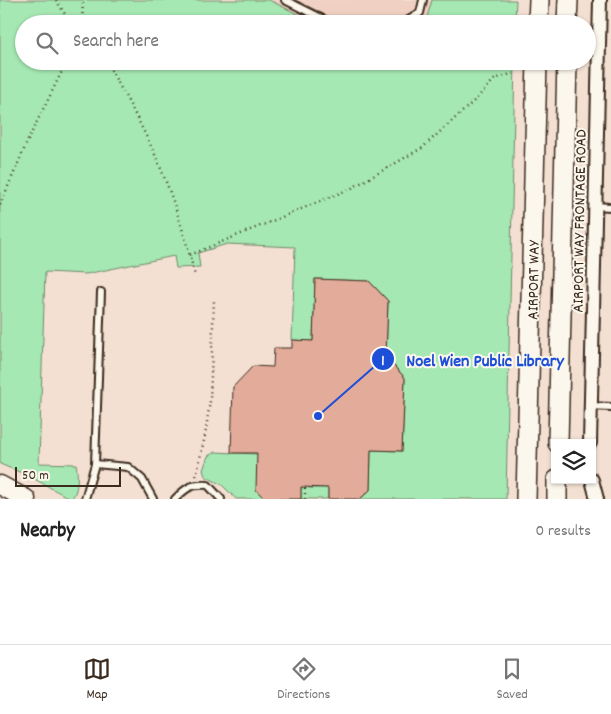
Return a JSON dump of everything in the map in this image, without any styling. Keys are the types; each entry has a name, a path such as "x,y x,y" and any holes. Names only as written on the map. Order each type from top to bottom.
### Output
{"main road":[{"path":"538,15 539,0"},
{"path":"567,15 568,0"},
{"name":"AIRPORT WAY","path":"526,499 537,70"},
{"name":"AIRPORT WAY","path":"558,439 567,70"},
{"path":"557,484 557,499"},
{"path":"0,485 26,499"}],"street":[{"name":"AIRPORT WAY FRONTAGE ROAD","path":"590,439 600,0"},
{"path":"593,484 597,499"}],"lane":[{"path":"285,0 315,15"},
{"path":"417,15 420,13 423,0"},
{"path":"594,206 611,207"},
{"path":"85,499 95,464 101,292"},
{"path":"590,406 611,407"},
{"path":"95,464 128,467 142,479 153,499"},
{"path":"175,499 186,488 194,485 208,485 221,499"}],"path":[{"path":"56,0 66,15"},
{"path":"82,15 83,0"},
{"path":"0,205 29,138 63,70"},
{"path":"111,70 135,114 163,173 195,276"},
{"path":"190,255 352,188 422,148 472,103 495,79 517,72"},
{"path":"194,485 205,436 210,401 214,300"},
{"path":"305,484 305,499"}],"shaded area":[{"path":"217,0 445,0 445,15 244,15"}],"green space":[{"path":"0,0 269,0 300,15 15,15 15,70 515,70 506,499 360,499 370,490 371,450 402,451 405,378 386,357 388,301 369,281 315,279 313,341 292,340 295,247 227,244 198,253 200,267 176,268 174,256 86,274 45,272 39,463 76,464 77,487 74,496 71,499 29,476 0,464"},
{"path":"432,0 516,0 515,15 428,15"},
{"path":"215,452 257,454 265,499 236,499 222,485 205,476 203,470 208,456"},
{"path":"301,478 309,488 328,488 328,499 301,499"}],"building":[{"path":"315,279 369,281 388,301 386,357 405,378 402,451 371,450 370,490 360,499 328,499 328,488 301,487 301,499 265,499 256,490 257,453 231,453 233,387 253,366 273,367 274,348 292,348 292,340 313,341"}],"place":[{"name":"Noel Wien Public Library","path":"318,416"}]}
